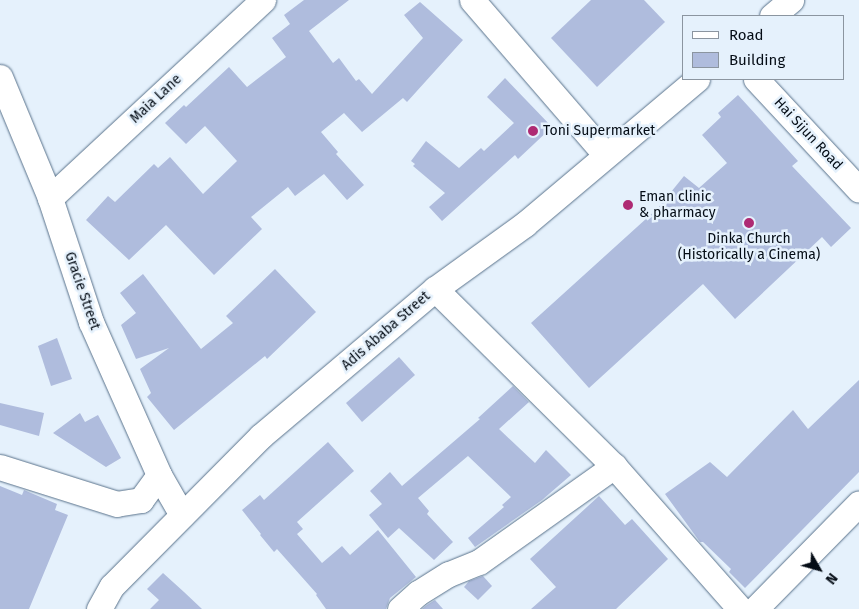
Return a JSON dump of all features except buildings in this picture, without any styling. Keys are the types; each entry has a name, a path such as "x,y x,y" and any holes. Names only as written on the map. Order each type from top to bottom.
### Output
{"street":[{"name":"Maia Lane","path":"50,198 263,0"},
{"path":"472,0 605,154"},
{"path":"773,15 791,0"},
{"name":"Gracie Street","path":"0,77 50,198 92,322 159,475 182,515"},
{"name":"Adis Ababa Street","path":"99,609 112,586 261,436 348,365 435,289 524,224 605,154 696,80"},
{"name":"Hai Sijun Road","path":"757,80 859,190"},
{"path":"435,289 614,466 740,609"},
{"path":"400,609 418,593 448,574 479,562 614,466"},
{"path":"0,467 117,504 142,500 159,475"},
{"path":"756,609 859,502"}],"place":[{"name":"Toni Supermarket","path":"533,131"},
{"name":"Eman clinic & pharmacy","path":"628,205"},
{"name":"Dinka Church (Historically a Cinema)","path":"749,223"}]}
